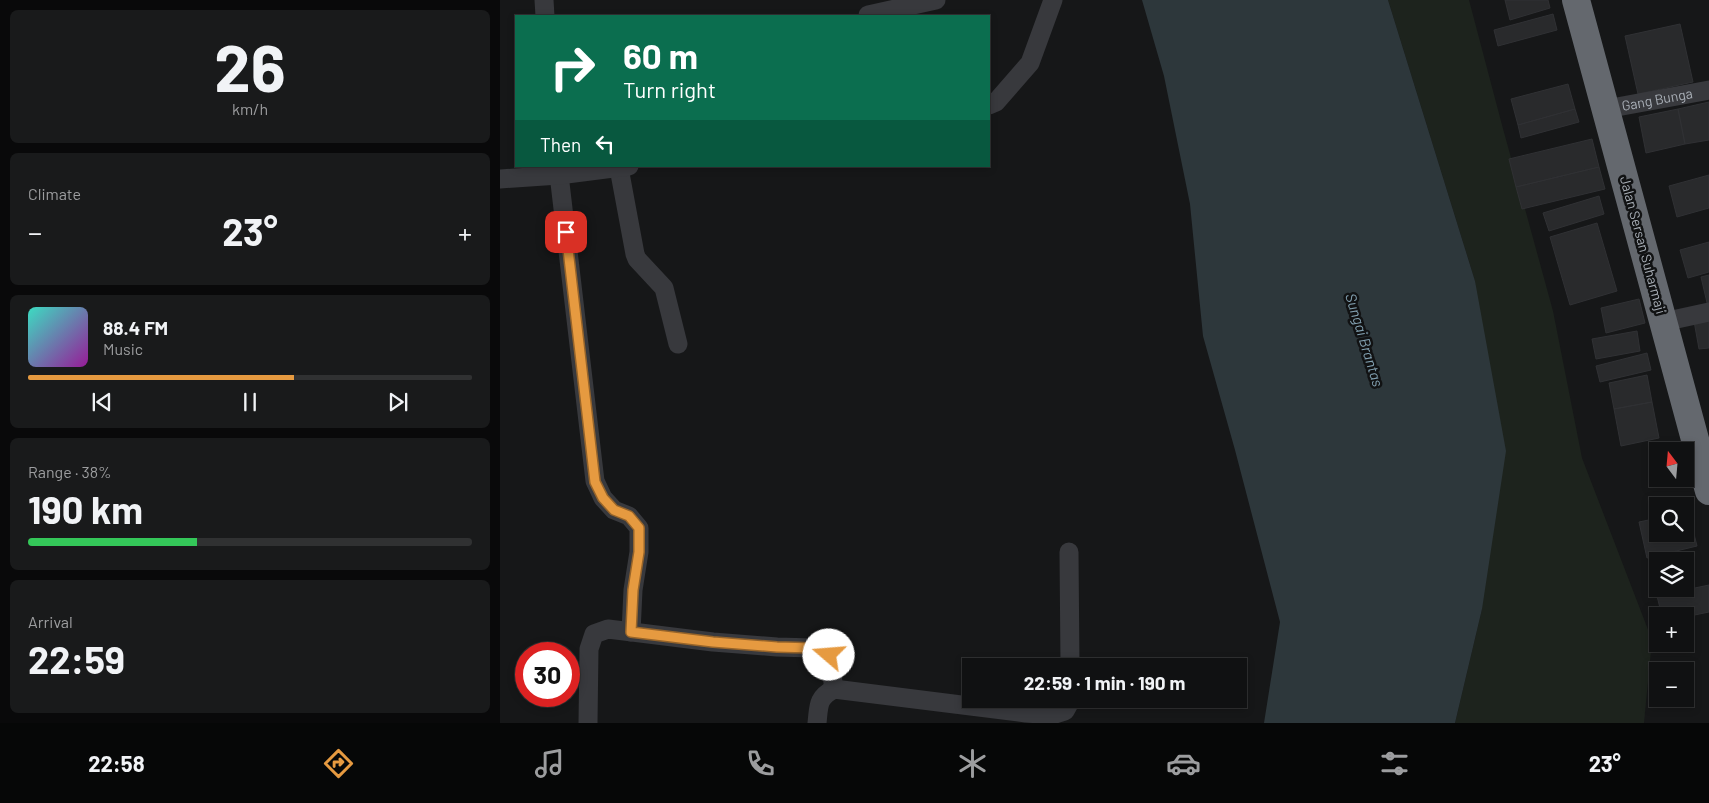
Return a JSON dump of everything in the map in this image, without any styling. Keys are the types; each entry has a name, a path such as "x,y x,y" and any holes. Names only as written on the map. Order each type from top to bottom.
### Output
{"highway":[{"name":"Jalan Sersan Suharmaji","path":"1576,0 1709,491"}],"street":[{"path":"544,0 545,15"},
{"path":"867,10 936,0"},
{"path":"990,105 996,102 1030,62 1053,0"},
{"name":"Gang Bunga","path":"1606,109 1709,90"},
{"path":"500,179 559,171 624,167 635,254 637,259 664,288 678,344"},
{"path":"559,171 595,482 608,504 614,510 629,516 639,528 639,552 633,590 631,632"},
{"path":"1663,322 1709,312"},
{"path":"1069,552 1070,658"},
{"path":"588,723 590,649 594,634 608,628 713,642 813,648 829,655 834,689"},
{"path":"817,723 820,700 825,694 834,689 962,704"},
{"path":"993,708 1052,715 1065,711 1067,708"}],"shaded area":[{"path":"1388,0 1469,0 1553,311 1582,458 1649,632 1649,652 1651,652 1644,723 1455,723 1482,609 1475,281"}],"water":[{"name":"Sungai Brantas","path":"1142,0 1388,0 1475,281 1506,451 1482,609 1455,723 1264,723 1280,622 1203,336 1190,204 1164,76"}],"building":[{"path":"1505,0 1548,0 1550,8 1510,20"},
{"path":"1553,14 1557,30 1498,46 1494,30"},
{"path":"1680,24 1693,82 1638,94 1625,36"},
{"path":"1568,84 1575,109 1518,125 1511,99"},
{"path":"1709,102 1709,140 1685,144 1678,109"},
{"path":"1575,109 1579,122 1521,138 1518,125"},
{"path":"1678,109 1685,144 1646,153 1639,117"},
{"path":"1592,139 1599,167 1516,187 1509,159"},
{"path":"1599,167 1605,189 1522,209 1516,187"},
{"path":"1709,175 1709,208 1677,217 1669,186"},
{"path":"1599,196 1604,214 1549,231 1543,213"},
{"path":"1597,223 1617,291 1570,305 1550,237"},
{"path":"1709,242 1709,272 1688,278 1680,250"},
{"path":"1709,275 1709,307 1708,307 1701,277"},
{"path":"1639,299 1645,323 1606,333 1601,308"},
{"path":"1709,318 1709,348 1699,349 1694,321"},
{"path":"1637,331 1640,351 1596,359 1592,339"},
{"path":"1647,353 1651,370 1600,382 1596,366"},
{"path":"1647,375 1652,402 1614,409 1609,383"},
{"path":"1652,402 1659,438 1621,446 1614,409"},
{"path":"1649,520 1649,542 1694,542 1694,534 1697,546 1672,552 1649,552 1649,558 1647,558 1639,522"},
{"path":"1709,585 1709,612 1694,615 1694,607 1660,607 1657,597 1694,597 1694,588"}],"route":[{"path":"566,232 595,482 603,498 614,510 629,516 639,528 639,552 633,590 631,632 713,642 813,648 829,655"}]}
